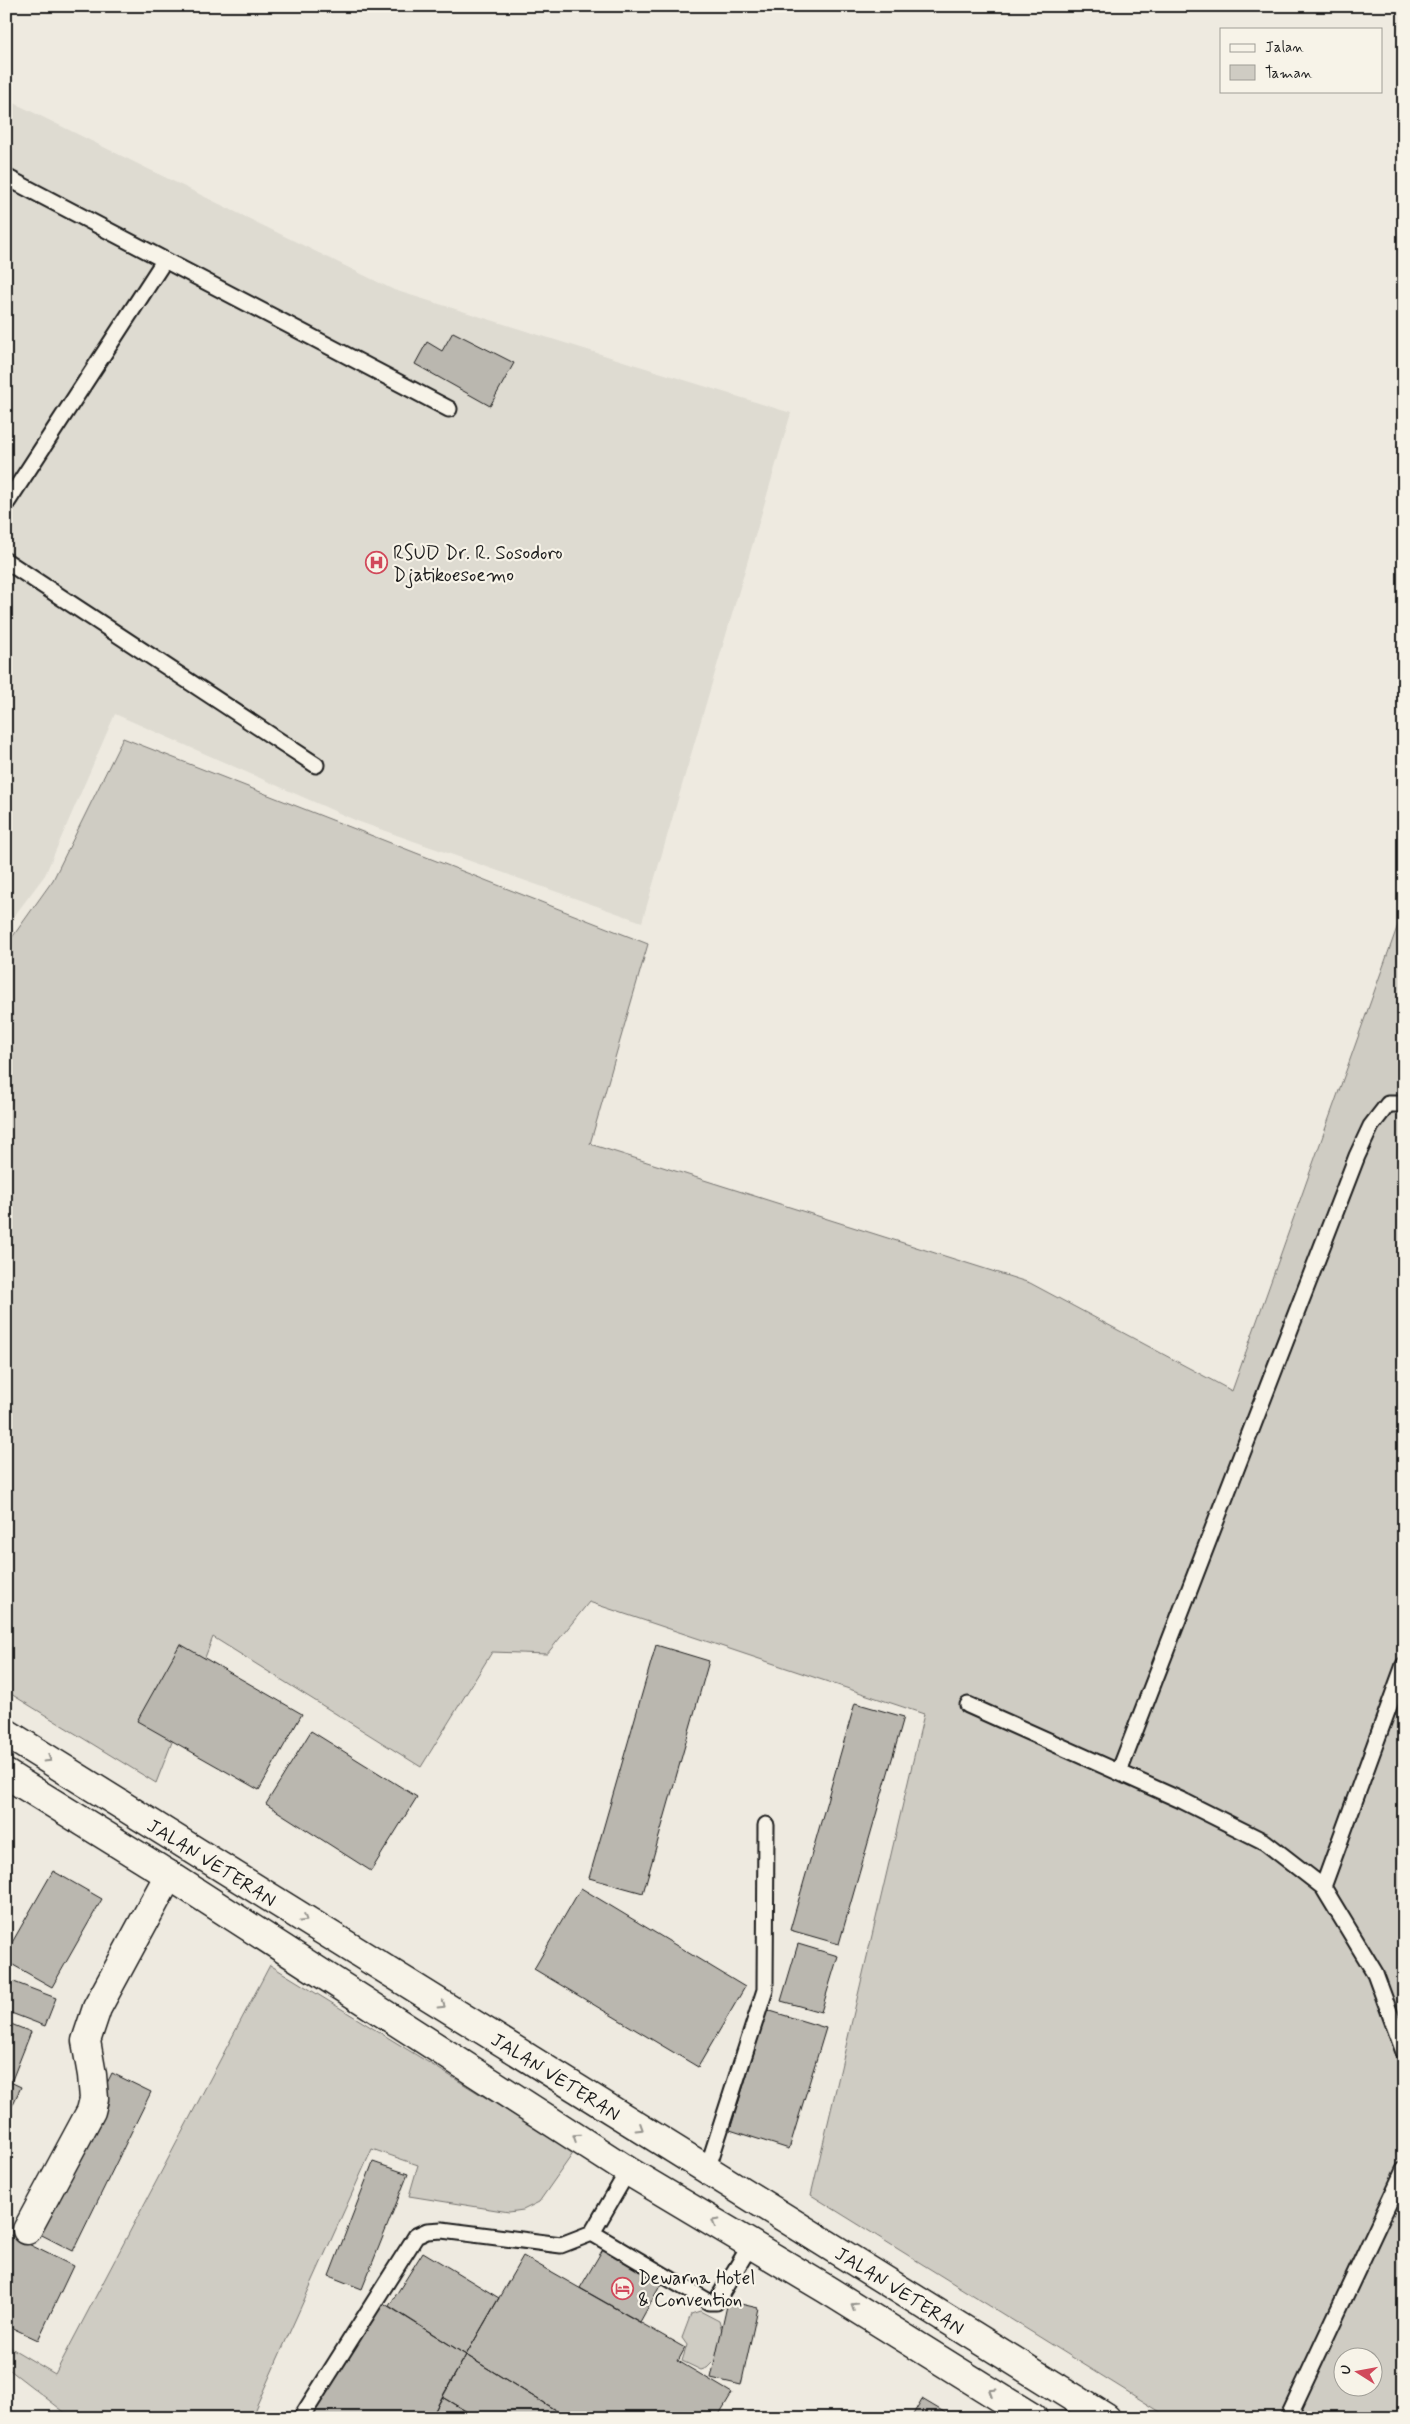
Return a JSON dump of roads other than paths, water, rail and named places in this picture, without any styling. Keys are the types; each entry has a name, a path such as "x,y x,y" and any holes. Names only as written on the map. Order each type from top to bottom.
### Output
{"main road":[{"name":"JALAN VETERAN","path":"6,1733 1106,2418"},
{"name":"JALAN VETERAN","path":"6,1774 169,1875 628,2170 1033,2418"},
{"path":"28,2230 91,2111 94,2099 86,2041 97,2008 169,1875"}],"lane":[{"path":"6,177 448,409"},
{"path":"6,504 164,261"},
{"path":"6,561 316,765"},
{"path":"1119,1772 1357,1156 1371,1126 1388,1104 1404,1104"},
{"path":"1323,1887 1404,1665"},
{"path":"968,1705 1183,1801 1266,1842 1323,1887 1376,1973 1404,2052"},
{"path":"707,2170 765,1990 766,1825"},
{"path":"301,2418 416,2236 427,2231 442,2230 561,2245 592,2233 628,2170"},
{"path":"1288,2418 1404,2170"},
{"path":"592,2233 709,2302 716,2302 724,2291 751,2244"}],"place":[{"name":"RSUD Dr. R. Sosodoro Djatikoesoemo","path":"377,563"},
{"name":"Dewarna Hotel & Convention","path":"622,2288"}]}
